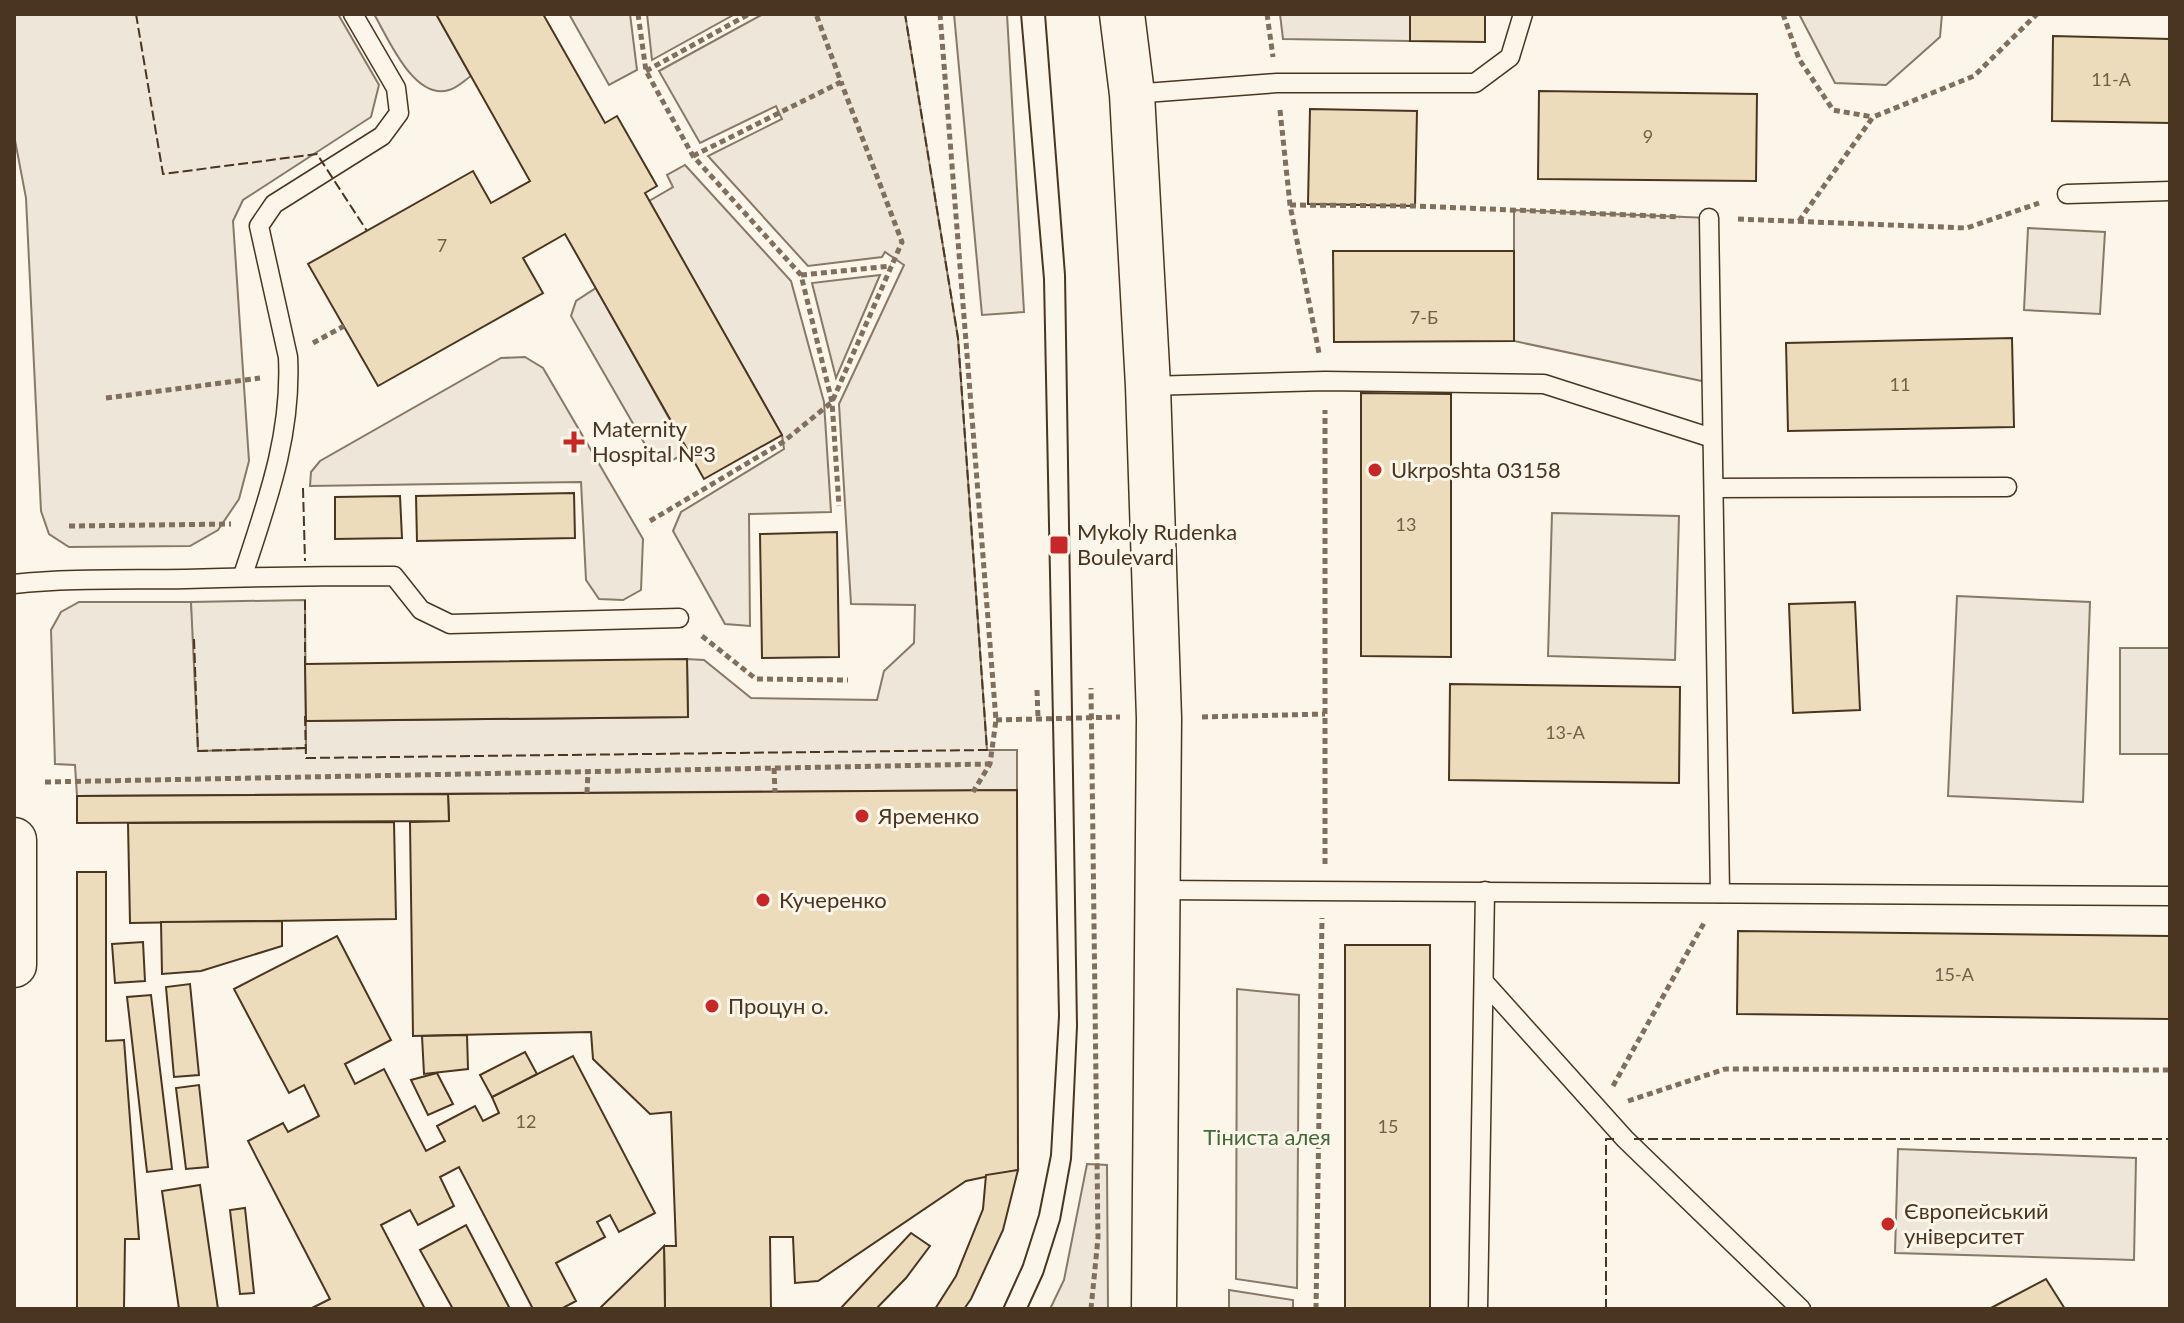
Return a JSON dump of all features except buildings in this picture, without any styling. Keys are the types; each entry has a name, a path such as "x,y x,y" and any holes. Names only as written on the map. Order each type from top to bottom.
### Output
{"street":[{"path":"1122,14 1132,94 1148,386 1159,718 1154,1309"},
{"path":"14,840 14,965"}],"lane":[{"path":"243,575 286,431 289,374 259,226 274,204 382,136 399,113 396,88 353,14"},
{"path":"1132,94 1277,83 1475,83 1510,57 1523,14"},
{"path":"2067,194 2170,191"},
{"path":"1709,218 1720,893"},
{"path":"1148,386 1325,381 1544,384 1712,438"},
{"path":"1715,488 2007,487"},
{"path":"14,584 60,579 186,579 243,575 394,576 421,610 450,624 679,618"},
{"path":"1158,890 2170,896"},
{"path":"1478,1309 1485,891"},
{"path":"1484,982 1625,1139 1801,1309"}],"path":[{"path":"638,14 646,71 693,156 801,275 832,402 839,506"},
{"path":"646,71 749,14"},
{"path":"650,521 783,442 832,402 902,242 816,14"},
{"path":"940,14 996,720 990,764 973,792"},
{"path":"1267,14 1290,205 1325,381 1323,891 1316,1309"},
{"path":"1783,14 1799,59 1833,110 1873,117 1974,76 2037,14"},
{"path":"693,156 841,82"},
{"path":"1799,222 1873,117"},
{"path":"801,275 892,266"},
{"path":"106,398 289,374"},
{"path":"69,526 260,523"},
{"path":"679,618 756,679 848,680"},
{"path":"1091,688 1098,1238 1091,1309"},
{"path":"1037,690 1038,718"},
{"path":"45,782 990,764"},
{"path":"774,768 775,793"},
{"path":"587,793 588,772"},
{"path":"1600,1110 1720,893"},
{"path":"1600,1110 1725,1069 2170,1070"}],"green space":[{"path":"14,14 338,14 379,85 371,117 243,200 233,221 249,461 239,499 218,530 190,546 69,547 49,534 41,511 26,198 14,135"},
{"path":"374,14 436,14 471,76 449,90 436,91 424,86 404,65"},
{"path":"569,14 630,14 637,70 609,85"},
{"path":"647,14 735,14 652,60"},
{"path":"763,14 905,14 958,338 987,750 1017,750 1017,790 77,796 75,765 55,764 51,630 61,612 79,602 191,602 194,639 306,748 306,721 688,717 687,659 704,660 751,698 877,700 884,671 914,643 915,605 851,604 839,404 904,265 885,252 882,257 808,266 708,156 782,119 776,106 700,143 659,71"},
{"path":"954,14 1007,14 1024,312 982,315"},
{"path":"1280,14 1410,14 1410,41 1283,39"},
{"path":"1799,14 1942,14 1940,37 1886,85 1835,83"},
{"path":"685,165 791,281 824,402 831,512 749,514 750,626 725,624 673,531 681,512 784,449 782,435 649,201 673,187 667,175"},
{"path":"1514,210 1709,218 1711,383 1514,341"},
{"path":"2028,228 2105,232 2100,314 2024,310"},
{"path":"880,275 836,378 812,283"},
{"path":"596,288 688,452 669,462 654,460 571,316 576,301"},
{"path":"525,357 543,368 643,539 641,590 623,600 599,599 586,580 581,482 310,486 311,472 320,461 501,358"},
{"path":"1957,596 2090,602 2083,802 1948,796"},
{"path":"2120,648 2170,648 2170,754 2120,754"},
{"name":"Тіниста алея","path":"1237,989 1299,995 1297,1288 1236,1279"},
{"path":"1898,1149 2136,1158 2134,1260 1895,1253"},
{"path":"1087,1164 1107,1165 1108,1309 1050,1309 1064,1280"},
{"path":"1229,1290 1293,1300 1293,1309 1229,1309"}],"shaded area":[{"path":"1552,513 1679,516 1675,660 1548,656"},
{"path":"305,600 306,748 198,751 191,602"}],"tram line":[{"path":"1003,1309 1023,1265 1039,1215 1051,1155 1059,1016 1044,279 1021,14"},
{"path":"1027,1309 1043,1274 1060,1220 1071,1159 1077,1026 1065,275 1045,14"}],"fence":[{"path":"136,14 163,174 317,154 367,231"},
{"path":"305,716 306,758 987,750 958,338 905,14"},
{"path":"303,488 305,561"},
{"path":"305,600 305,668"},
{"path":"194,639 198,751 306,748"},
{"path":"1606,1309 1606,1139 1618,1139"},
{"path":"1634,1139 2170,1139"}],"place":[{"name":"Maternity Hospital №3","path":"574,442"},
{"name":"Ukrposhta 03158","path":"1375,470"},
{"name":"Mykoly Rudenka Boulevard","path":"1059,545"},
{"name":"Яременко","path":"862,816"},
{"name":"Кучеренко","path":"763,900"},
{"name":"Процун о.","path":"712,1006"},
{"name":"Європейський університет","path":"1888,1224"}]}
